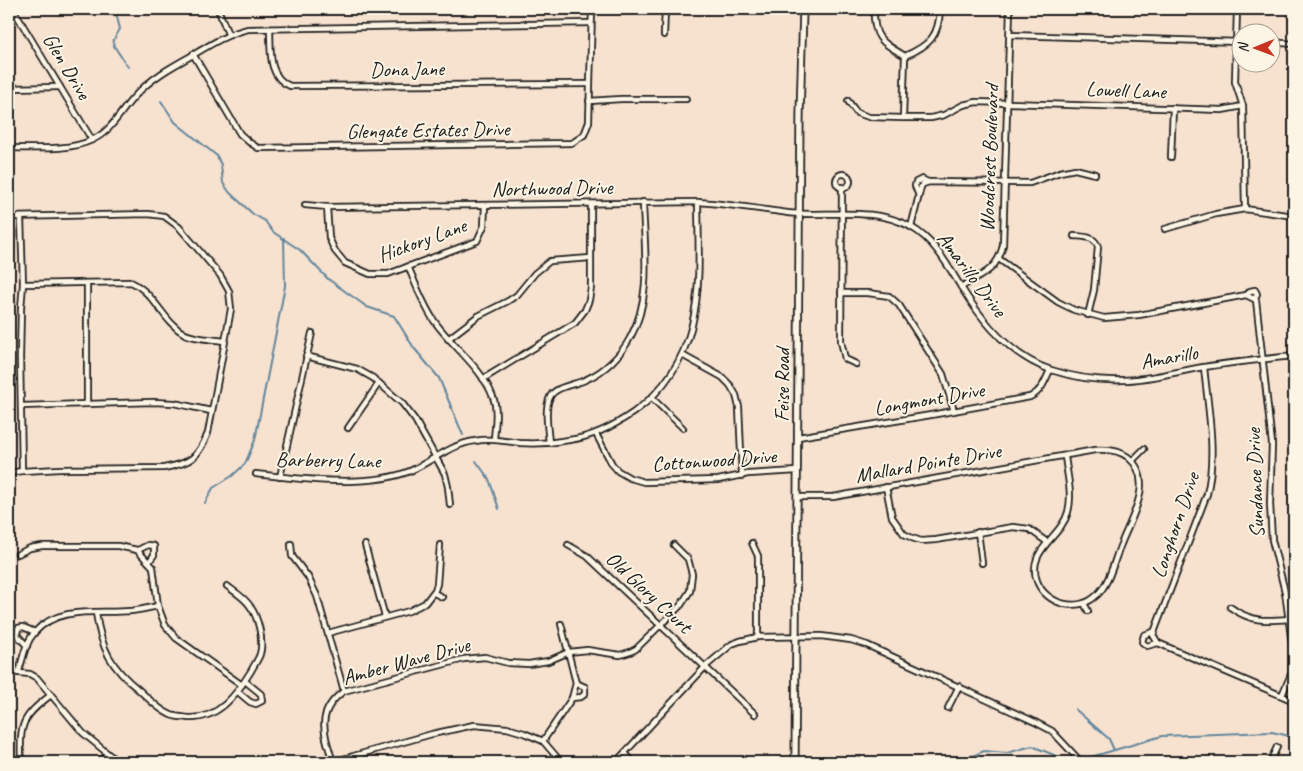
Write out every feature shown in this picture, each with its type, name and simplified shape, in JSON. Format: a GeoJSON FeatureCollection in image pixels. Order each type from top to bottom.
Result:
{"type":"FeatureCollection","features":[{"type":"Feature","properties":{"kind":"main road","name":"Feise Road"},"geometry":{"type":"LineString","coordinates":[[795,762],[801,89],[804,9]]}},
{"type":"Feature","properties":{"kind":"street","name":"Glen Drive"},"geometry":{"type":"LineString","coordinates":[[13,9],[92,140]]}},
{"type":"Feature","properties":{"kind":"street"},"geometry":{"type":"LineString","coordinates":[[218,9],[228,34]]}},
{"type":"Feature","properties":{"kind":"street","name":"Glengate Estates Drive"},"geometry":{"type":"LineString","coordinates":[[193,54],[240,134],[258,148],[572,144],[586,133],[590,122],[589,84],[592,9]]}},
{"type":"Feature","properties":{"kind":"street"},"geometry":{"type":"LineString","coordinates":[[664,9],[664,35]]}},
{"type":"Feature","properties":{"kind":"street"},"geometry":{"type":"LineString","coordinates":[[874,9],[874,24],[878,37],[905,56]]}},
{"type":"Feature","properties":{"kind":"street"},"geometry":{"type":"LineString","coordinates":[[905,56],[925,45],[935,35],[939,23],[940,9]]}},
{"type":"Feature","properties":{"kind":"street","name":"Woodcrest Boulevard"},"geometry":{"type":"LineString","coordinates":[[961,287],[986,272],[999,259],[1003,245],[1010,9]]}},
{"type":"Feature","properties":{"kind":"street"},"geometry":{"type":"LineString","coordinates":[[1237,9],[1237,22]]}},
{"type":"Feature","properties":{"kind":"street"},"geometry":{"type":"LineString","coordinates":[[9,148],[76,146],[92,140],[107,130],[149,81],[228,34],[248,29],[592,23]]}},
{"type":"Feature","properties":{"kind":"street","name":"Dona Jane"},"geometry":{"type":"LineString","coordinates":[[270,29],[272,68],[281,81],[290,86],[589,84]]}},
{"type":"Feature","properties":{"kind":"street"},"geometry":{"type":"LineString","coordinates":[[1010,35],[1230,42]]}},
{"type":"Feature","properties":{"kind":"street"},"geometry":{"type":"LineString","coordinates":[[1280,43],[1294,44]]}},
{"type":"Feature","properties":{"kind":"street"},"geometry":{"type":"LineString","coordinates":[[903,118],[905,56]]}},
{"type":"Feature","properties":{"kind":"street"},"geometry":{"type":"LineString","coordinates":[[1236,72],[1235,82],[1243,106],[1245,209]]}},
{"type":"Feature","properties":{"kind":"street"},"geometry":{"type":"LineString","coordinates":[[9,88],[60,87]]}},
{"type":"Feature","properties":{"kind":"street"},"geometry":{"type":"LineString","coordinates":[[589,101],[686,98]]}},
{"type":"Feature","properties":{"kind":"street","name":"Lowell Lane"},"geometry":{"type":"LineString","coordinates":[[848,100],[857,112],[869,117],[903,118],[931,118],[944,115],[963,105],[976,102],[1222,110],[1243,106]]}},
{"type":"Feature","properties":{"kind":"street"},"geometry":{"type":"LineString","coordinates":[[1171,157],[1173,108]]}},
{"type":"Feature","properties":{"kind":"street"},"geometry":{"type":"LineString","coordinates":[[911,227],[923,184],[928,182],[1030,184],[1060,172],[1075,169],[1094,174]]}},
{"type":"Feature","properties":{"kind":"street"},"geometry":{"type":"LineString","coordinates":[[842,187],[841,341],[843,356],[848,362],[856,364]]}},
{"type":"Feature","properties":{"kind":"street"},"geometry":{"type":"LineString","coordinates":[[549,443],[547,408],[548,399],[552,393],[587,380],[599,372],[622,350],[639,318],[645,299],[643,202]]}},
{"type":"Feature","properties":{"kind":"street","name":"Northwood Drive"},"geometry":{"type":"LineString","coordinates":[[305,205],[327,207],[698,202],[800,213]]}},
{"type":"Feature","properties":{"kind":"street","name":"Barberry Lane"},"geometry":{"type":"LineString","coordinates":[[256,474],[320,480],[362,480],[391,477],[410,471],[436,457],[474,441],[494,439],[521,443],[549,443],[571,440],[596,434],[625,418],[652,398],[670,375],[682,355],[691,329],[699,287],[698,202]]}},
{"type":"Feature","properties":{"kind":"street"},"geometry":{"type":"LineString","coordinates":[[483,379],[575,323],[585,310],[589,300],[591,204]]}},
{"type":"Feature","properties":{"kind":"street","name":"Hickory Lane"},"geometry":{"type":"LineString","coordinates":[[327,207],[329,238],[335,251],[345,263],[370,274],[388,274],[477,241],[484,226],[485,205]]}},
{"type":"Feature","properties":{"kind":"street"},"geometry":{"type":"LineString","coordinates":[[1166,229],[1216,214],[1245,209],[1294,216]]}},
{"type":"Feature","properties":{"kind":"street","name":"Amarillo Drive"},"geometry":{"type":"LineString","coordinates":[[800,213],[887,216],[911,227],[927,239],[943,258],[988,326],[1010,347],[1050,370]]}},
{"type":"Feature","properties":{"kind":"street"},"geometry":{"type":"LineString","coordinates":[[9,217],[148,214],[164,216],[172,220],[220,275],[229,291],[231,309],[208,433],[194,458],[179,465],[164,468],[22,471],[9,473]]}},
{"type":"Feature","properties":{"kind":"street"},"geometry":{"type":"LineString","coordinates":[[22,217],[23,284],[20,308],[22,471]]}},
{"type":"Feature","properties":{"kind":"street"},"geometry":{"type":"LineString","coordinates":[[1074,236],[1092,238],[1097,244],[1098,258],[1094,290],[1088,315]]}},
{"type":"Feature","properties":{"kind":"street"},"geometry":{"type":"LineString","coordinates":[[448,338],[478,316],[517,295],[535,273],[550,261],[591,258]]}},
{"type":"Feature","properties":{"kind":"street","name":"Sundance Drive"},"geometry":{"type":"LineString","coordinates":[[999,259],[1058,302],[1088,315],[1104,318],[1128,317],[1247,295],[1255,298],[1258,302],[1272,444],[1270,504],[1272,540],[1289,619],[1293,666],[1282,695]]}},
{"type":"Feature","properties":{"kind":"street"},"geometry":{"type":"LineString","coordinates":[[408,266],[423,303],[435,322],[483,379],[493,397],[495,406],[494,439]]}},
{"type":"Feature","properties":{"kind":"street"},"geometry":{"type":"LineString","coordinates":[[23,284],[131,282],[146,291],[175,326],[186,334],[224,341]]}},
{"type":"Feature","properties":{"kind":"street"},"geometry":{"type":"LineString","coordinates":[[86,283],[87,404]]}},
{"type":"Feature","properties":{"kind":"street"},"geometry":{"type":"LineString","coordinates":[[841,293],[868,293],[889,296],[899,305],[943,374],[954,411]]}},
{"type":"Feature","properties":{"kind":"street"},"geometry":{"type":"LineString","coordinates":[[280,477],[312,332]]}},
{"type":"Feature","properties":{"kind":"street"},"geometry":{"type":"LineString","coordinates":[[682,355],[722,376],[736,395],[739,407],[742,476]]}},
{"type":"Feature","properties":{"kind":"street"},"geometry":{"type":"LineString","coordinates":[[306,356],[357,369],[379,383],[406,408],[415,420],[444,474],[450,504]]}},
{"type":"Feature","properties":{"kind":"street","name":"Amarillo"},"geometry":{"type":"LineString","coordinates":[[1050,370],[1090,378],[1122,380],[1204,367],[1294,356]]}},
{"type":"Feature","properties":{"kind":"street","name":"Longhorn Drive"},"geometry":{"type":"LineString","coordinates":[[1204,367],[1212,456],[1208,494],[1153,632],[1144,636],[1142,642],[1147,646],[1158,643],[1294,700]]}},
{"type":"Feature","properties":{"kind":"street","name":"Longmont Drive"},"geometry":{"type":"LineString","coordinates":[[798,437],[1030,397],[1042,388],[1050,370]]}},
{"type":"Feature","properties":{"kind":"street"},"geometry":{"type":"LineString","coordinates":[[348,428],[379,383]]}},
{"type":"Feature","properties":{"kind":"street"},"geometry":{"type":"LineString","coordinates":[[652,398],[683,428]]}},
{"type":"Feature","properties":{"kind":"street"},"geometry":{"type":"LineString","coordinates":[[21,406],[152,402],[211,411]]}},
{"type":"Feature","properties":{"kind":"street","name":"Cottonwood Drive"},"geometry":{"type":"LineString","coordinates":[[596,434],[618,472],[644,482],[718,480],[777,471],[797,471]]}},
{"type":"Feature","properties":{"kind":"street"},"geometry":{"type":"LineString","coordinates":[[1065,456],[1071,499],[1065,522],[1039,551],[1035,564],[1035,575],[1038,584],[1047,596],[1054,601],[1071,605],[1084,604],[1098,594],[1108,578],[1139,499],[1141,476],[1132,461],[1144,449]]}},
{"type":"Feature","properties":{"kind":"street","name":"Mallard Pointe Drive"},"geometry":{"type":"LineString","coordinates":[[797,497],[833,496],[1095,450],[1112,450],[1123,453],[1132,461]]}},
{"type":"Feature","properties":{"kind":"street"},"geometry":{"type":"LineString","coordinates":[[886,487],[892,517],[904,534],[912,538],[921,541],[936,540],[1013,527],[1029,530],[1047,542]]}},
{"type":"Feature","properties":{"kind":"street"},"geometry":{"type":"LineString","coordinates":[[978,532],[982,563]]}},
{"type":"Feature","properties":{"kind":"street"},"geometry":{"type":"LineString","coordinates":[[752,543],[758,556],[758,637]]}},
{"type":"Feature","properties":{"kind":"street"},"geometry":{"type":"LineString","coordinates":[[291,544],[292,556],[308,577],[317,596],[344,691]]}},
{"type":"Feature","properties":{"kind":"street"},"geometry":{"type":"LineString","coordinates":[[138,550],[148,545],[154,546],[154,555],[149,562]]}},
{"type":"Feature","properties":{"kind":"street"},"geometry":{"type":"LineString","coordinates":[[365,545],[385,617]]}},
{"type":"Feature","properties":{"kind":"street"},"geometry":{"type":"LineString","coordinates":[[328,633],[425,604],[434,593],[438,579],[440,545]]}},
{"type":"Feature","properties":{"kind":"street","name":"Old Glory Court"},"geometry":{"type":"LineString","coordinates":[[568,545],[587,556],[755,714]]}},
{"type":"Feature","properties":{"kind":"street","name":"Amber Wave Drive"},"geometry":{"type":"LineString","coordinates":[[333,762],[324,732],[324,718],[329,706],[344,691],[464,659],[485,657],[508,663],[529,664],[548,661],[569,652],[587,650],[620,655],[636,649],[681,605],[691,586],[692,574],[688,559],[674,545]]}},
{"type":"Feature","properties":{"kind":"street"},"geometry":{"type":"LineString","coordinates":[[18,554],[30,548],[42,546],[118,546],[138,550],[149,562],[154,573],[158,606],[165,625],[176,638],[261,694],[262,701],[256,704],[250,702],[238,692]]}},
{"type":"Feature","properties":{"kind":"street"},"geometry":{"type":"LineString","coordinates":[[96,613],[99,632],[106,652],[117,670],[128,682],[169,714],[195,718],[210,715],[224,706],[238,692],[260,654],[261,639],[258,624],[250,605],[227,586]]}},
{"type":"Feature","properties":{"kind":"street"},"geometry":{"type":"LineString","coordinates":[[434,593],[442,597]]}},
{"type":"Feature","properties":{"kind":"street"},"geometry":{"type":"LineString","coordinates":[[1084,604],[1088,611]]}},
{"type":"Feature","properties":{"kind":"street"},"geometry":{"type":"LineString","coordinates":[[19,672],[27,646],[35,632],[50,620],[77,613],[132,611],[158,606]]}},
{"type":"Feature","properties":{"kind":"street"},"geometry":{"type":"LineString","coordinates":[[1230,607],[1249,618],[1262,621],[1289,619]]}},
{"type":"Feature","properties":{"kind":"street"},"geometry":{"type":"LineString","coordinates":[[543,741],[572,698],[576,683],[561,624]]}},
{"type":"Feature","properties":{"kind":"street"},"geometry":{"type":"LineString","coordinates":[[27,646],[17,635],[18,628],[23,626],[35,632]]}},
{"type":"Feature","properties":{"kind":"street"},"geometry":{"type":"LineString","coordinates":[[1153,632],[1154,638],[1158,643]]}},
{"type":"Feature","properties":{"kind":"street"},"geometry":{"type":"LineString","coordinates":[[616,762],[706,666],[732,644],[758,637],[822,636],[852,640],[959,686],[1052,731],[1080,762]]}},
{"type":"Feature","properties":{"kind":"street"},"geometry":{"type":"LineString","coordinates":[[9,672],[30,674],[37,678],[78,728],[118,762]]}},
{"type":"Feature","properties":{"kind":"street"},"geometry":{"type":"LineString","coordinates":[[572,698],[581,697],[585,694],[585,687],[576,683]]}},
{"type":"Feature","properties":{"kind":"street"},"geometry":{"type":"LineString","coordinates":[[948,708],[959,686]]}},
{"type":"Feature","properties":{"kind":"street"},"geometry":{"type":"LineString","coordinates":[[21,762],[20,735],[25,720],[36,706],[51,695]]}},
{"type":"Feature","properties":{"kind":"street"},"geometry":{"type":"LineString","coordinates":[[333,762],[432,734],[474,726],[507,728],[524,733],[543,741],[561,762]]}},
{"type":"Feature","properties":{"kind":"street"},"geometry":{"type":"LineString","coordinates":[[1270,762],[1277,746]]}},
{"type":"Feature","properties":{"kind":"street"},"geometry":{"type":"LineString","coordinates":[[101,762],[107,754]]}},
{"type":"Feature","properties":{"kind":"street"},"geometry":{"type":"LineString","coordinates":[[625,754],[633,762]]}},
{"type":"Feature","properties":{"kind":"waterway"},"geometry":{"type":"LineString","coordinates":[[115,9],[120,29],[113,41],[114,46],[128,67]]}},
{"type":"Feature","properties":{"kind":"waterway"},"geometry":{"type":"LineString","coordinates":[[161,101],[175,122],[217,156],[221,165],[223,183],[230,193],[253,214],[265,221],[273,232],[300,250],[328,279],[367,307],[394,316],[414,348],[439,378],[463,435]]}},
{"type":"Feature","properties":{"kind":"waterway"},"geometry":{"type":"LineString","coordinates":[[205,503],[213,488],[232,476],[245,464],[255,440],[285,286],[284,238]]}},
{"type":"Feature","properties":{"kind":"waterway"},"geometry":{"type":"LineString","coordinates":[[476,461],[489,479],[499,509]]}},
{"type":"Feature","properties":{"kind":"waterway"},"geometry":{"type":"LineString","coordinates":[[1075,709],[1109,739],[1114,750]]}},
{"type":"Feature","properties":{"kind":"waterway"},"geometry":{"type":"LineString","coordinates":[[1091,757],[1162,736],[1272,732],[1294,737]]}},
{"type":"Feature","properties":{"kind":"waterway"},"geometry":{"type":"LineString","coordinates":[[959,762],[984,751],[1007,753],[1032,746],[1054,755],[1063,762]]}}]}
